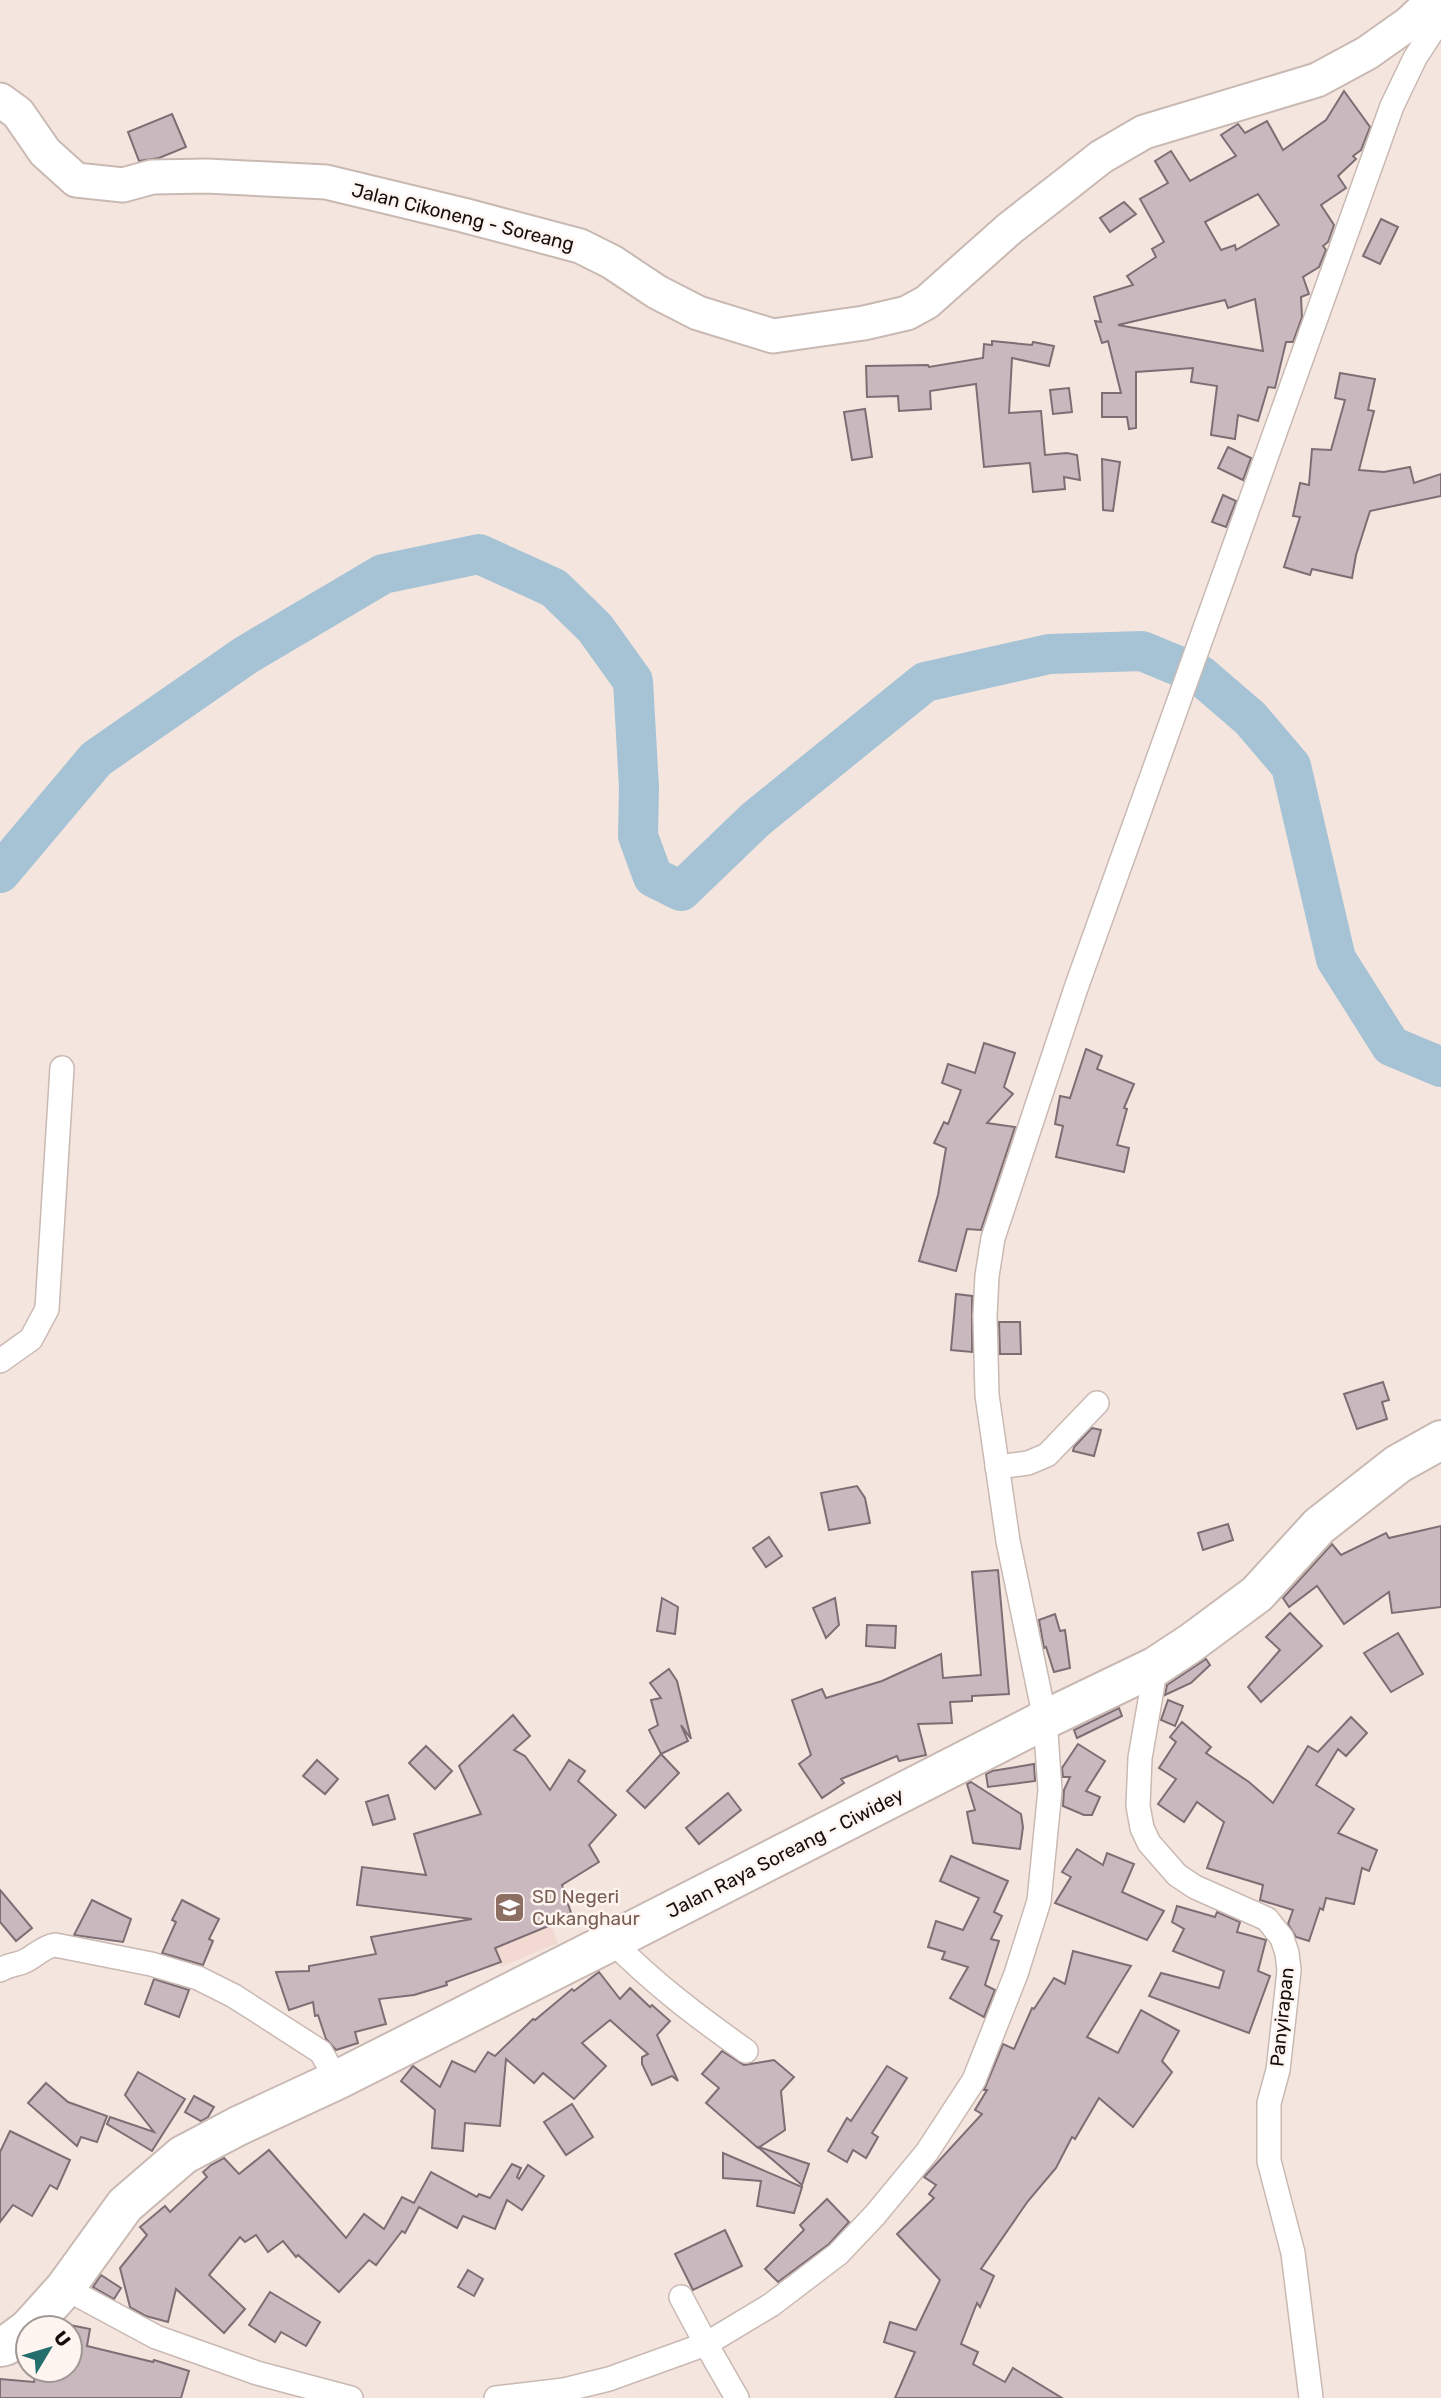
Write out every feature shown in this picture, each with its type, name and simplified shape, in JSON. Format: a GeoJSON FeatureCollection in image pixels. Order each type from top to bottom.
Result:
{"type":"FeatureCollection","features":[{"type":"Feature","properties":{"kind":"highway","name":"Jalan Raya Soreang - Ciwidey"},"geometry":{"type":"LineString","coordinates":[[41,2314],[65,2288],[125,2205],[183,2155],[612,1941],[1045,1719],[1156,1666],[1256,1594],[1319,1526],[1398,1464],[1441,1440]]}},
{"type":"Feature","properties":{"kind":"street","name":"Jalan Cikoneng - Soreang"},"geometry":{"type":"LineString","coordinates":[[0,100],[18,113],[45,152],[76,180],[123,186],[152,177],[207,176],[326,182],[580,246],[698,313],[773,336],[864,323],[907,313],[927,302],[1009,229],[1123,143],[1144,132],[1317,80],[1367,53],[1408,24],[1434,0]]}},
{"type":"Feature","properties":{"kind":"street"},"geometry":{"type":"LineString","coordinates":[[496,2398],[564,2390],[610,2379],[706,2344],[771,2305],[838,2254],[926,2152],[974,2080],[1005,2006],[1039,1901],[1050,1790],[1045,1719],[1008,1541],[987,1395],[985,1315],[993,1238],[1076,988],[1392,106],[1415,58],[1441,18]]}},
{"type":"Feature","properties":{"kind":"street"},"geometry":{"type":"LineString","coordinates":[[0,1361],[31,1339],[47,1309],[62,1068]]}},
{"type":"Feature","properties":{"kind":"street"},"geometry":{"type":"LineString","coordinates":[[997,1468],[1047,1455],[1097,1403]]}},
{"type":"Feature","properties":{"kind":"street","name":"Panyirapan"},"geometry":{"type":"LineString","coordinates":[[1156,1666],[1140,1758],[1138,1806],[1142,1828],[1149,1843],[1177,1875],[1195,1887],[1267,1919],[1282,1938],[1287,1953],[1289,1970],[1278,2070],[1269,2102],[1269,2161],[1293,2253],[1311,2398]]}},
{"type":"Feature","properties":{"kind":"street"},"geometry":{"type":"LineString","coordinates":[[612,1941],[646,1976],[746,2051]]}},
{"type":"Feature","properties":{"kind":"street"},"geometry":{"type":"LineString","coordinates":[[0,1970],[7,1965],[23,1962],[55,1945],[181,1972],[234,1996],[321,2052],[337,2080]]}},
{"type":"Feature","properties":{"kind":"street"},"geometry":{"type":"LineString","coordinates":[[65,2288],[156,2337],[257,2373],[351,2398]]}},
{"type":"Feature","properties":{"kind":"street"},"geometry":{"type":"LineString","coordinates":[[681,2297],[737,2398]]}},
{"type":"Feature","properties":{"kind":"shaded area","name":"SD Negeri Cukanghaur"},"geometry":{"type":"Polygon","coordinates":[[[522,1848],[558,1943],[501,1967],[458,1872],[522,1848]]]}},
{"type":"Feature","properties":{"kind":"building"},"geometry":{"type":"Polygon","coordinates":[[[1344,91],[1370,127],[1361,150],[1353,156],[1356,159],[1338,176],[1346,188],[1321,205],[1334,225],[1328,242],[1323,246],[1326,250],[1319,267],[1303,277],[1309,294],[1301,297],[1302,317],[1293,342],[1286,342],[1275,388],[1268,387],[1258,421],[1238,415],[1235,439],[1211,435],[1217,386],[1191,382],[1193,368],[1136,372],[1136,428],[1129,429],[1127,417],[1102,417],[1102,393],[1121,393],[1108,341],[1102,343],[1095,321],[1101,322],[1094,297],[1133,285],[1127,276],[1156,257],[1152,249],[1164,242],[1140,199],[1168,183],[1155,161],[1171,151],[1190,181],[1236,156],[1221,135],[1238,124],[1245,133],[1267,121],[1283,150],[1326,120],[1344,91]],[[1258,194],[1205,222],[1221,250],[1235,245],[1236,250],[1279,225],[1258,194]],[[1255,299],[1228,308],[1225,300],[1118,325],[1263,351],[1255,299]]]}},
{"type":"Feature","properties":{"kind":"building"},"geometry":{"type":"Polygon","coordinates":[[[172,114],[186,147],[159,158],[139,161],[128,132],[172,114]]]}},
{"type":"Feature","properties":{"kind":"building"},"geometry":{"type":"Polygon","coordinates":[[[1124,202],[1136,214],[1110,232],[1100,218],[1124,202]]]}},
{"type":"Feature","properties":{"kind":"building"},"geometry":{"type":"Polygon","coordinates":[[[1381,219],[1398,227],[1380,264],[1363,256],[1381,219]]]}},
{"type":"Feature","properties":{"kind":"building"},"geometry":{"type":"Polygon","coordinates":[[[992,341],[1032,345],[1033,342],[1054,346],[1049,366],[1012,358],[1009,413],[1041,411],[1045,455],[1077,455],[1080,480],[1064,477],[1065,489],[1033,492],[1030,463],[984,467],[976,384],[930,391],[931,409],[899,411],[898,396],[867,397],[866,366],[929,367],[983,358],[984,344],[992,345],[992,341]]]}},
{"type":"Feature","properties":{"kind":"building"},"geometry":{"type":"Polygon","coordinates":[[[1340,373],[1375,379],[1368,410],[1374,411],[1359,470],[1384,472],[1410,467],[1414,483],[1441,474],[1441,496],[1370,511],[1356,555],[1352,578],[1312,569],[1310,575],[1284,567],[1300,517],[1293,516],[1300,483],[1309,485],[1312,449],[1331,450],[1345,400],[1335,398],[1340,373]]]}},
{"type":"Feature","properties":{"kind":"building"},"geometry":{"type":"Polygon","coordinates":[[[1069,388],[1072,412],[1053,414],[1050,390],[1069,388]]]}},
{"type":"Feature","properties":{"kind":"building"},"geometry":{"type":"Polygon","coordinates":[[[865,409],[872,457],[852,460],[844,412],[865,409]]]}},
{"type":"Feature","properties":{"kind":"building"},"geometry":{"type":"Polygon","coordinates":[[[1228,447],[1251,458],[1243,480],[1218,468],[1228,447]]]}},
{"type":"Feature","properties":{"kind":"building"},"geometry":{"type":"Polygon","coordinates":[[[1102,459],[1120,462],[1113,511],[1103,510],[1102,459]]]}},
{"type":"Feature","properties":{"kind":"building"},"geometry":{"type":"Polygon","coordinates":[[[1223,495],[1236,501],[1226,527],[1212,522],[1223,495]]]}},
{"type":"Feature","properties":{"kind":"building"},"geometry":{"type":"Polygon","coordinates":[[[984,1043],[1015,1053],[1004,1087],[1013,1094],[987,1123],[1015,1127],[981,1230],[967,1229],[956,1271],[919,1261],[938,1195],[946,1148],[934,1143],[944,1122],[948,1124],[961,1090],[942,1083],[948,1064],[975,1073],[984,1043]]]}},
{"type":"Feature","properties":{"kind":"building"},"geometry":{"type":"Polygon","coordinates":[[[1086,1049],[1102,1056],[1097,1069],[1134,1084],[1124,1108],[1127,1109],[1117,1145],[1129,1148],[1124,1172],[1056,1157],[1063,1126],[1055,1124],[1060,1096],[1070,1098],[1086,1049]]]}},
{"type":"Feature","properties":{"kind":"building"},"geometry":{"type":"Polygon","coordinates":[[[956,1294],[972,1296],[972,1352],[951,1350],[956,1294]]]}},
{"type":"Feature","properties":{"kind":"building"},"geometry":{"type":"Polygon","coordinates":[[[999,1322],[1020,1322],[1021,1354],[1000,1354],[999,1322]]]}},
{"type":"Feature","properties":{"kind":"building"},"geometry":{"type":"Polygon","coordinates":[[[1383,1382],[1389,1400],[1382,1402],[1387,1419],[1357,1429],[1344,1394],[1383,1382]]]}},
{"type":"Feature","properties":{"kind":"building"},"geometry":{"type":"Polygon","coordinates":[[[1092,1428],[1101,1430],[1094,1456],[1073,1451],[1074,1447],[1092,1428]]]}},
{"type":"Feature","properties":{"kind":"building"},"geometry":{"type":"Polygon","coordinates":[[[857,1486],[865,1498],[870,1523],[829,1530],[821,1493],[857,1486]]]}},
{"type":"Feature","properties":{"kind":"building"},"geometry":{"type":"Polygon","coordinates":[[[1228,1524],[1233,1540],[1203,1550],[1198,1533],[1228,1524]]]}},
{"type":"Feature","properties":{"kind":"building"},"geometry":{"type":"Polygon","coordinates":[[[1441,1526],[1441,1607],[1392,1613],[1389,1592],[1344,1624],[1317,1586],[1289,1607],[1283,1598],[1332,1544],[1341,1555],[1386,1533],[1389,1538],[1441,1526]]]}},
{"type":"Feature","properties":{"kind":"building"},"geometry":{"type":"Polygon","coordinates":[[[769,1537],[782,1556],[766,1567],[753,1548],[769,1537]]]}},
{"type":"Feature","properties":{"kind":"building"},"geometry":{"type":"Polygon","coordinates":[[[998,1570],[1009,1694],[972,1696],[972,1701],[950,1702],[952,1723],[918,1724],[926,1755],[899,1761],[897,1756],[841,1779],[844,1783],[822,1798],[799,1764],[811,1755],[792,1700],[822,1689],[826,1698],[882,1681],[941,1654],[943,1678],[981,1675],[972,1572],[998,1570]]]}},
{"type":"Feature","properties":{"kind":"building"},"geometry":{"type":"Polygon","coordinates":[[[662,1598],[678,1607],[675,1634],[657,1631],[662,1598]]]}},
{"type":"Feature","properties":{"kind":"building"},"geometry":{"type":"Polygon","coordinates":[[[835,1598],[839,1625],[826,1638],[813,1608],[835,1598]]]}},
{"type":"Feature","properties":{"kind":"building"},"geometry":{"type":"Polygon","coordinates":[[[1290,1613],[1322,1646],[1261,1702],[1248,1687],[1280,1650],[1266,1637],[1290,1613]]]}},
{"type":"Feature","properties":{"kind":"building"},"geometry":{"type":"Polygon","coordinates":[[[1055,1614],[1060,1631],[1065,1630],[1070,1668],[1054,1672],[1046,1647],[1044,1648],[1039,1620],[1055,1614]]]}},
{"type":"Feature","properties":{"kind":"building"},"geometry":{"type":"Polygon","coordinates":[[[867,1625],[896,1626],[895,1648],[866,1646],[867,1625]]]}},
{"type":"Feature","properties":{"kind":"building"},"geometry":{"type":"Polygon","coordinates":[[[1398,1633],[1423,1674],[1391,1692],[1364,1653],[1398,1633]]]}},
{"type":"Feature","properties":{"kind":"building"},"geometry":{"type":"Polygon","coordinates":[[[1206,1659],[1210,1665],[1191,1683],[1165,1695],[1167,1685],[1206,1659]]]}},
{"type":"Feature","properties":{"kind":"building"},"geometry":{"type":"Polygon","coordinates":[[[669,1669],[677,1681],[691,1739],[681,1725],[688,1741],[661,1754],[649,1730],[658,1725],[651,1700],[661,1698],[650,1683],[669,1669]]]}},
{"type":"Feature","properties":{"kind":"building"},"geometry":{"type":"Polygon","coordinates":[[[1168,1700],[1183,1706],[1175,1726],[1161,1720],[1168,1700]]]}},
{"type":"Feature","properties":{"kind":"building"},"geometry":{"type":"Polygon","coordinates":[[[1119,1708],[1122,1716],[1077,1738],[1074,1730],[1119,1708]]]}},
{"type":"Feature","properties":{"kind":"building"},"geometry":{"type":"Polygon","coordinates":[[[513,1715],[530,1736],[514,1750],[525,1756],[550,1790],[569,1760],[585,1771],[578,1781],[616,1815],[589,1845],[599,1862],[562,1885],[571,1913],[549,1921],[551,1925],[495,1948],[501,1962],[446,1982],[447,1985],[414,1995],[379,1999],[386,2024],[355,2032],[358,2043],[336,2050],[326,2039],[318,2015],[315,2016],[313,2002],[289,2010],[276,1972],[309,1971],[309,1966],[376,1954],[371,1937],[472,1919],[357,1905],[362,1867],[426,1875],[414,1834],[481,1814],[459,1766],[513,1715]]]}},
{"type":"Feature","properties":{"kind":"building"},"geometry":{"type":"Polygon","coordinates":[[[1351,1717],[1367,1733],[1346,1756],[1338,1749],[1316,1785],[1354,1809],[1338,1833],[1377,1850],[1369,1871],[1362,1868],[1354,1904],[1326,1898],[1309,1941],[1296,1937],[1288,1924],[1293,1910],[1260,1900],[1263,1885],[1207,1868],[1224,1822],[1197,1802],[1184,1822],[1158,1804],[1176,1779],[1159,1768],[1176,1742],[1170,1737],[1182,1722],[1211,1747],[1206,1753],[1249,1782],[1273,1803],[1308,1746],[1318,1752],[1351,1717]]]}},
{"type":"Feature","properties":{"kind":"building"},"geometry":{"type":"Polygon","coordinates":[[[1078,1744],[1105,1761],[1086,1791],[1100,1797],[1092,1815],[1084,1815],[1063,1806],[1064,1790],[1070,1777],[1063,1777],[1062,1768],[1078,1744]]]}},
{"type":"Feature","properties":{"kind":"building"},"geometry":{"type":"Polygon","coordinates":[[[426,1746],[452,1771],[435,1789],[409,1763],[426,1746]]]}},
{"type":"Feature","properties":{"kind":"building"},"geometry":{"type":"Polygon","coordinates":[[[661,1754],[679,1773],[645,1808],[627,1791],[661,1754]]]}},
{"type":"Feature","properties":{"kind":"building"},"geometry":{"type":"Polygon","coordinates":[[[317,1760],[338,1779],[325,1794],[303,1776],[317,1760]]]}},
{"type":"Feature","properties":{"kind":"building"},"geometry":{"type":"Polygon","coordinates":[[[1034,1764],[1035,1781],[988,1787],[986,1774],[992,1771],[1034,1764]]]}},
{"type":"Feature","properties":{"kind":"building"},"geometry":{"type":"Polygon","coordinates":[[[971,1782],[1021,1814],[1023,1827],[1020,1849],[973,1843],[967,1812],[975,1810],[967,1784],[971,1782]]]}},
{"type":"Feature","properties":{"kind":"building"},"geometry":{"type":"Polygon","coordinates":[[[728,1793],[741,1810],[699,1844],[686,1828],[728,1793]]]}},
{"type":"Feature","properties":{"kind":"building"},"geometry":{"type":"Polygon","coordinates":[[[388,1795],[395,1819],[373,1825],[366,1802],[388,1795]]]}},
{"type":"Feature","properties":{"kind":"building"},"geometry":{"type":"Polygon","coordinates":[[[1077,1849],[1103,1865],[1107,1853],[1134,1864],[1122,1892],[1164,1911],[1147,1940],[1055,1903],[1071,1877],[1062,1872],[1077,1849]]]}},
{"type":"Feature","properties":{"kind":"building"},"geometry":{"type":"Polygon","coordinates":[[[951,1856],[1008,1881],[994,1912],[1002,1916],[991,1939],[999,1941],[985,1985],[995,1990],[984,2017],[950,1998],[968,1967],[942,1959],[945,1952],[928,1947],[936,1921],[963,1930],[979,1898],[940,1881],[951,1856]]]}},
{"type":"Feature","properties":{"kind":"building"},"geometry":{"type":"Polygon","coordinates":[[[0,1890],[32,1928],[16,1941],[0,1922],[0,1890]]]}},
{"type":"Feature","properties":{"kind":"building"},"geometry":{"type":"Polygon","coordinates":[[[92,1900],[131,1919],[123,1942],[74,1935],[92,1900]]]}},
{"type":"Feature","properties":{"kind":"building"},"geometry":{"type":"Polygon","coordinates":[[[182,1900],[219,1919],[209,1939],[213,1941],[203,1965],[162,1953],[176,1922],[172,1920],[182,1900]]]}},
{"type":"Feature","properties":{"kind":"building"},"geometry":{"type":"Polygon","coordinates":[[[1177,1906],[1215,1917],[1217,1912],[1240,1922],[1237,1932],[1266,1940],[1258,1971],[1270,1976],[1249,2033],[1149,1996],[1161,1973],[1219,1988],[1224,1971],[1173,1951],[1184,1929],[1172,1922],[1177,1906]]]}},
{"type":"Feature","properties":{"kind":"building"},"geometry":{"type":"Polygon","coordinates":[[[1073,1951],[1131,1966],[1087,2037],[1118,2053],[1141,2010],[1179,2031],[1162,2061],[1172,2072],[1133,2127],[1099,2098],[1075,2139],[1072,2137],[1056,2168],[1028,2201],[981,2269],[994,2276],[980,2307],[977,2303],[961,2344],[978,2352],[973,2364],[1005,2382],[1013,2368],[1062,2398],[895,2398],[915,2352],[884,2342],[890,2322],[916,2330],[940,2280],[897,2234],[934,2198],[929,2194],[936,2185],[924,2177],[982,2114],[975,2110],[987,2090],[984,2090],[1003,2044],[1014,2049],[1032,2008],[1034,2009],[1054,1978],[1065,1984],[1073,1951]]]}},
{"type":"Feature","properties":{"kind":"building"},"geometry":{"type":"Polygon","coordinates":[[[599,1972],[620,1999],[630,1988],[670,2021],[657,2035],[678,2081],[672,2076],[652,2085],[642,2064],[642,2057],[648,2054],[610,2020],[582,2043],[606,2066],[574,2099],[543,2073],[534,2083],[506,2059],[500,2126],[465,2123],[463,2151],[432,2148],[435,2110],[401,2081],[413,2066],[440,2087],[452,2061],[475,2072],[488,2052],[495,2056],[533,2019],[599,1972]]]}},
{"type":"Feature","properties":{"kind":"building"},"geometry":{"type":"Polygon","coordinates":[[[154,1979],[189,1990],[179,2017],[145,2004],[154,1979]]]}},
{"type":"Feature","properties":{"kind":"building"},"geometry":{"type":"Polygon","coordinates":[[[722,2051],[744,2065],[774,2060],[794,2077],[781,2091],[785,2130],[758,2148],[706,2103],[719,2088],[702,2074],[722,2051]]]}},
{"type":"Feature","properties":{"kind":"building"},"geometry":{"type":"Polygon","coordinates":[[[887,2066],[907,2078],[872,2133],[878,2137],[866,2158],[853,2150],[847,2162],[828,2151],[847,2118],[851,2121],[887,2066]]]}},
{"type":"Feature","properties":{"kind":"building"},"geometry":{"type":"Polygon","coordinates":[[[138,2072],[185,2099],[152,2151],[107,2124],[110,2117],[154,2132],[125,2095],[138,2072]]]}},
{"type":"Feature","properties":{"kind":"building"},"geometry":{"type":"Polygon","coordinates":[[[46,2083],[68,2102],[107,2116],[97,2142],[81,2137],[77,2146],[28,2103],[46,2083]]]}},
{"type":"Feature","properties":{"kind":"building"},"geometry":{"type":"Polygon","coordinates":[[[194,2096],[214,2107],[208,2117],[201,2121],[185,2112],[194,2096]]]}},
{"type":"Feature","properties":{"kind":"building"},"geometry":{"type":"Polygon","coordinates":[[[572,2104],[593,2137],[566,2155],[544,2122],[572,2104]]]}},
{"type":"Feature","properties":{"kind":"building"},"geometry":{"type":"Polygon","coordinates":[[[10,2131],[70,2160],[57,2189],[50,2185],[32,2216],[13,2205],[0,2222],[0,2152],[10,2131]]]}},
{"type":"Feature","properties":{"kind":"building"},"geometry":{"type":"Polygon","coordinates":[[[759,2148],[809,2164],[802,2185],[759,2148]]]}},
{"type":"Feature","properties":{"kind":"building"},"geometry":{"type":"Polygon","coordinates":[[[269,2150],[346,2238],[364,2214],[384,2229],[402,2197],[414,2203],[431,2172],[477,2197],[479,2194],[490,2198],[512,2164],[521,2168],[517,2177],[519,2179],[528,2165],[544,2176],[522,2210],[507,2200],[495,2229],[463,2216],[457,2228],[419,2207],[405,2233],[402,2231],[376,2265],[369,2260],[339,2292],[298,2255],[296,2257],[283,2241],[268,2252],[256,2235],[245,2242],[240,2237],[209,2275],[245,2309],[224,2333],[176,2289],[168,2322],[146,2316],[130,2307],[120,2268],[147,2235],[140,2227],[165,2206],[170,2212],[207,2177],[203,2172],[211,2165],[224,2158],[239,2174],[269,2150]]]}},
{"type":"Feature","properties":{"kind":"building"},"geometry":{"type":"Polygon","coordinates":[[[723,2153],[802,2187],[794,2213],[757,2206],[761,2181],[723,2178],[723,2153]]]}},
{"type":"Feature","properties":{"kind":"building"},"geometry":{"type":"Polygon","coordinates":[[[827,2199],[849,2222],[829,2244],[778,2282],[765,2269],[804,2230],[800,2225],[827,2199]]]}},
{"type":"Feature","properties":{"kind":"building"},"geometry":{"type":"Polygon","coordinates":[[[725,2230],[742,2266],[693,2290],[675,2254],[725,2230]]]}},
{"type":"Feature","properties":{"kind":"building"},"geometry":{"type":"Polygon","coordinates":[[[468,2270],[483,2279],[474,2296],[458,2287],[468,2270]]]}},
{"type":"Feature","properties":{"kind":"building"},"geometry":{"type":"Polygon","coordinates":[[[101,2275],[121,2288],[114,2299],[93,2287],[101,2275]]]}},
{"type":"Feature","properties":{"kind":"building"},"geometry":{"type":"Polygon","coordinates":[[[270,2292],[320,2322],[306,2346],[281,2332],[275,2342],[249,2325],[270,2292]]]}},
{"type":"Feature","properties":{"kind":"building"},"geometry":{"type":"Polygon","coordinates":[[[84,2328],[90,2329],[87,2346],[153,2362],[154,2360],[189,2371],[181,2398],[0,2398],[0,2379],[14,2380],[14,2384],[84,2384],[84,2328]]]}},
{"type":"Feature","properties":{"kind":"waterway"},"geometry":{"type":"LineString","coordinates":[[0,873],[96,759],[246,655],[383,574],[479,554],[554,588],[595,628],[633,681],[639,788],[638,836],[653,877],[681,891],[756,819],[925,682],[1049,654],[1142,651],[1200,675],[1250,718],[1291,766],[1336,959],[1391,1046],[1441,1067]]}},
{"type":"Feature","properties":{"kind":"place","name":"SD Negeri Cukanghaur"},"geometry":{"type":"Point","coordinates":[509,1907]}}]}
